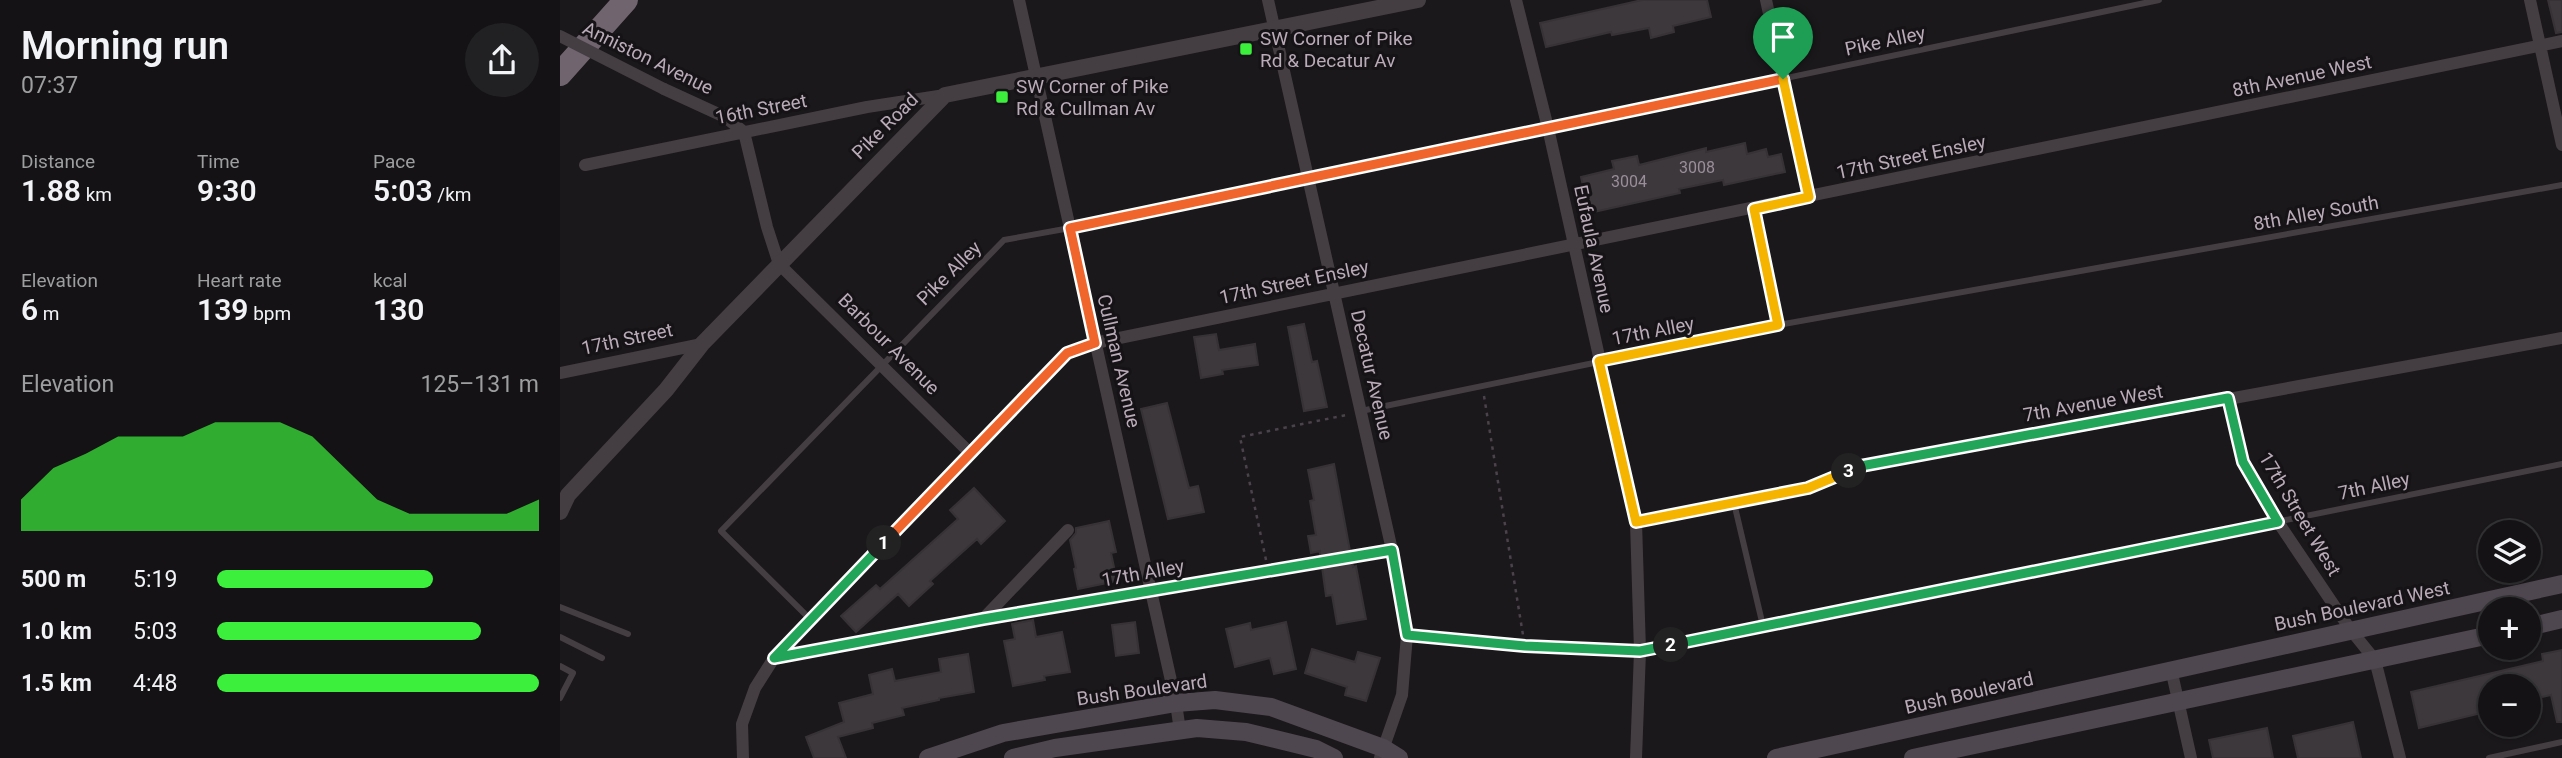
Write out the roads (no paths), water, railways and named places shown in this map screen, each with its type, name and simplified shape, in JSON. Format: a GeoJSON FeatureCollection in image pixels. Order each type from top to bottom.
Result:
{"type":"FeatureCollection","features":[{"type":"Feature","properties":{"kind":"highway"},"geometry":{"type":"LineString","coordinates":[[560,74],[626,0]]}},
{"type":"Feature","properties":{"kind":"main road","name":"Bush Boulevard West"},"geometry":{"type":"LineString","coordinates":[[2171,669],[2562,584]]}},
{"type":"Feature","properties":{"kind":"main road"},"geometry":{"type":"LineString","coordinates":[[2541,624],[2562,620]]}},
{"type":"Feature","properties":{"kind":"main road"},"geometry":{"type":"LineString","coordinates":[[1913,758],[2478,638]]}},
{"type":"Feature","properties":{"kind":"main road","name":"Bush Boulevard"},"geometry":{"type":"LineString","coordinates":[[1776,758],[2171,669]]}},
{"type":"Feature","properties":{"kind":"main road","name":"Bush Boulevard"},"geometry":{"type":"LineString","coordinates":[[928,758],[1003,733],[1176,703],[1215,700],[1270,708],[1399,758]]}},
{"type":"Feature","properties":{"kind":"main road"},"geometry":{"type":"LineString","coordinates":[[1013,758],[1197,728],[1246,732],[1316,749],[1334,758]]}},
{"type":"Feature","properties":{"kind":"street","name":"Cullman Avenue"},"geometry":{"type":"LineString","coordinates":[[1019,0],[1176,703],[1180,731]]}},
{"type":"Feature","properties":{"kind":"street","name":"Decatur Avenue"},"geometry":{"type":"LineString","coordinates":[[1268,0],[1392,550],[1407,635],[1402,695],[1381,753]]}},
{"type":"Feature","properties":{"kind":"street","name":"Pike Road"},"geometry":{"type":"LineString","coordinates":[[560,512],[564,496],[666,390],[702,344],[946,95],[1418,0]]}},
{"type":"Feature","properties":{"kind":"street","name":"Eufaula Avenue"},"geometry":{"type":"LineString","coordinates":[[1516,0],[1548,128],[1636,522],[1640,651],[1636,758]]}},
{"type":"Feature","properties":{"kind":"street"},"geometry":{"type":"LineString","coordinates":[[1766,0],[1809,197]]}},
{"type":"Feature","properties":{"kind":"street"},"geometry":{"type":"LineString","coordinates":[[2530,0],[2562,145]]}},
{"type":"Feature","properties":{"kind":"street","name":"Anniston Avenue"},"geometry":{"type":"LineString","coordinates":[[560,36],[725,117],[744,132]]}},
{"type":"Feature","properties":{"kind":"street","name":"8th Avenue West"},"geometry":{"type":"LineString","coordinates":[[2050,148],[2562,41]]}},
{"type":"Feature","properties":{"kind":"street","name":"16th Street"},"geometry":{"type":"LineString","coordinates":[[584,165],[867,107],[946,95]]}},
{"type":"Feature","properties":{"kind":"street"},"geometry":{"type":"LineString","coordinates":[[744,132],[767,227],[779,264]]}},
{"type":"Feature","properties":{"kind":"street","name":"17th Street Ensley"},"geometry":{"type":"LineString","coordinates":[[743,758],[742,724],[755,688],[774,658],[1067,353],[1095,343],[1334,293],[2050,148]]}},
{"type":"Feature","properties":{"kind":"street","name":"Barbour Avenue"},"geometry":{"type":"LineString","coordinates":[[779,264],[970,453]]}},
{"type":"Feature","properties":{"kind":"street","name":"7th Avenue West"},"geometry":{"type":"LineString","coordinates":[[1636,522],[1808,488],[1861,466],[2562,338]]}},
{"type":"Feature","properties":{"kind":"street","name":"17th Street"},"geometry":{"type":"LineString","coordinates":[[560,373],[702,344]]}},
{"type":"Feature","properties":{"kind":"street","name":"17th Street West"},"geometry":{"type":"LineString","coordinates":[[2228,398],[2243,462],[2278,522],[2350,629],[2375,660],[2400,758]]}},
{"type":"Feature","properties":{"kind":"street"},"geometry":{"type":"LineString","coordinates":[[983,619],[1068,530]]}},
{"type":"Feature","properties":{"kind":"street","name":"17th Alley"},"geometry":{"type":"LineString","coordinates":[[774,658],[983,619]]}},
{"type":"Feature","properties":{"kind":"street"},"geometry":{"type":"LineString","coordinates":[[2171,669],[2191,758]]}},
{"type":"Feature","properties":{"kind":"lane","name":"Pike Alley"},"geometry":{"type":"LineString","coordinates":[[811,620],[721,531],[1004,240],[2159,0]]}},
{"type":"Feature","properties":{"kind":"lane","name":"8th Alley South"},"geometry":{"type":"LineString","coordinates":[[2075,271],[2562,185]]}},
{"type":"Feature","properties":{"kind":"lane"},"geometry":{"type":"LineString","coordinates":[[1754,209],[1778,325]]}},
{"type":"Feature","properties":{"kind":"lane","name":"17th Alley"},"geometry":{"type":"LineString","coordinates":[[1361,411],[1778,325],[2075,271]]}},
{"type":"Feature","properties":{"kind":"lane","name":"7th Alley"},"geometry":{"type":"LineString","coordinates":[[1407,635],[1525,646],[1640,651],[2562,464]]}},
{"type":"Feature","properties":{"kind":"lane"},"geometry":{"type":"LineString","coordinates":[[1734,503],[1763,626]]}},
{"type":"Feature","properties":{"kind":"lane","name":"17th Alley"},"geometry":{"type":"LineString","coordinates":[[983,619],[1392,550]]}},
{"type":"Feature","properties":{"kind":"lane"},"geometry":{"type":"LineString","coordinates":[[560,607],[628,634]]}},
{"type":"Feature","properties":{"kind":"lane"},"geometry":{"type":"LineString","coordinates":[[560,637],[602,658]]}},
{"type":"Feature","properties":{"kind":"lane"},"geometry":{"type":"LineString","coordinates":[[560,666],[573,673],[560,698]]}},
{"type":"Feature","properties":{"kind":"lane"},"geometry":{"type":"LineString","coordinates":[[2489,758],[2562,741]]}},
{"type":"Feature","properties":{"kind":"place","name":"SW Corner of Pike Rd & Decatur Av"},"geometry":{"type":"Point","coordinates":[1246,49]}},
{"type":"Feature","properties":{"kind":"place","name":"SW Corner of Pike Rd & Cullman Av"},"geometry":{"type":"Point","coordinates":[1002,97]}}]}
